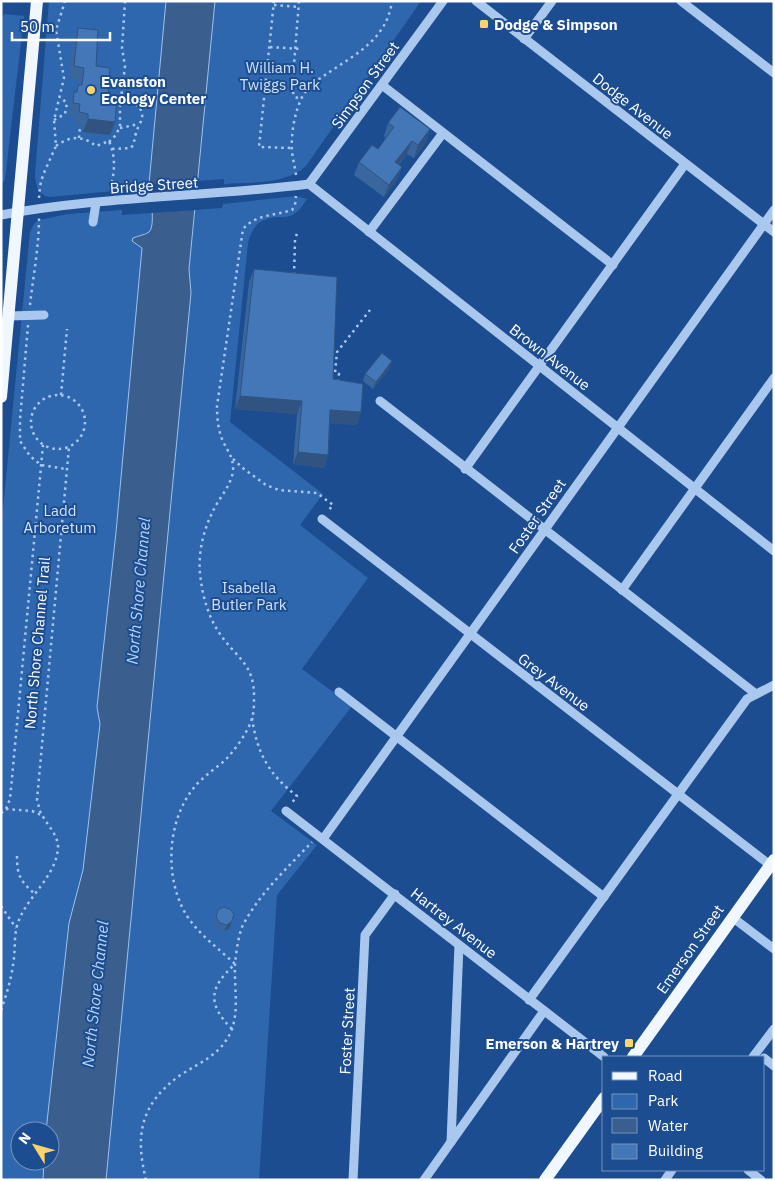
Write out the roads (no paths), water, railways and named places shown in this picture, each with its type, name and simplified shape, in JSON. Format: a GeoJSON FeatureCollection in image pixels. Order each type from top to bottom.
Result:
{"type":"FeatureCollection","features":[{"type":"Feature","properties":{"kind":"main road"},"geometry":{"type":"LineString","coordinates":[[1,397],[37,1]]}},
{"type":"Feature","properties":{"kind":"main road","name":"Emerson Street"},"geometry":{"type":"LineString","coordinates":[[634,1056],[772,862]]}},
{"type":"Feature","properties":{"kind":"main road"},"geometry":{"type":"LineString","coordinates":[[545,1180],[602,1101]]}},
{"type":"Feature","properties":{"kind":"street","name":"Simpson Street"},"geometry":{"type":"LineString","coordinates":[[309,184],[443,1]]}},
{"type":"Feature","properties":{"kind":"street","name":"Dodge Avenue"},"geometry":{"type":"LineString","coordinates":[[476,1],[774,232]]}},
{"type":"Feature","properties":{"kind":"street"},"geometry":{"type":"LineString","coordinates":[[524,39],[552,1]]}},
{"type":"Feature","properties":{"kind":"street"},"geometry":{"type":"LineString","coordinates":[[681,1],[774,73]]}},
{"type":"Feature","properties":{"kind":"street"},"geometry":{"type":"LineString","coordinates":[[382,85],[612,265]]}},
{"type":"Feature","properties":{"kind":"street"},"geometry":{"type":"LineString","coordinates":[[369,232],[443,133]]}},
{"type":"Feature","properties":{"kind":"street"},"geometry":{"type":"LineString","coordinates":[[465,469],[685,164]]}},
{"type":"Feature","properties":{"kind":"street","name":"Bridge Street"},"geometry":{"type":"LineString","coordinates":[[1,215],[39,208],[309,184]]}},
{"type":"Feature","properties":{"kind":"street","name":"Brown Avenue"},"geometry":{"type":"LineString","coordinates":[[309,184],[774,551]]}},
{"type":"Feature","properties":{"kind":"street"},"geometry":{"type":"LineString","coordinates":[[93,222],[96,203]]}},
{"type":"Feature","properties":{"kind":"street","name":"Foster Street"},"geometry":{"type":"LineString","coordinates":[[323,839],[774,210]]}},
{"type":"Feature","properties":{"kind":"street"},"geometry":{"type":"LineString","coordinates":[[9,316],[44,316]]}},
{"type":"Feature","properties":{"kind":"street"},"geometry":{"type":"LineString","coordinates":[[622,590],[770,390],[774,378]]}},
{"type":"Feature","properties":{"kind":"street"},"geometry":{"type":"LineString","coordinates":[[380,401],[756,694]]}},
{"type":"Feature","properties":{"kind":"street","name":"Grey Avenue"},"geometry":{"type":"LineString","coordinates":[[322,519],[678,794],[772,862]]}},
{"type":"Feature","properties":{"kind":"street"},"geometry":{"type":"LineString","coordinates":[[529,1000],[747,699],[774,685]]}},
{"type":"Feature","properties":{"kind":"street"},"geometry":{"type":"LineString","coordinates":[[339,692],[604,897]]}},
{"type":"Feature","properties":{"kind":"street","name":"Hartrey Avenue"},"geometry":{"type":"LineString","coordinates":[[286,811],[603,1056]]}},
{"type":"Feature","properties":{"kind":"street","name":"Foster Street"},"geometry":{"type":"LineString","coordinates":[[353,1180],[365,935],[395,894]]}},
{"type":"Feature","properties":{"kind":"street"},"geometry":{"type":"LineString","coordinates":[[732,917],[774,949]]}},
{"type":"Feature","properties":{"kind":"street"},"geometry":{"type":"LineString","coordinates":[[451,1142],[460,945]]}},
{"type":"Feature","properties":{"kind":"street"},"geometry":{"type":"LineString","coordinates":[[424,1180],[544,1011]]}},
{"type":"Feature","properties":{"kind":"street"},"geometry":{"type":"LineString","coordinates":[[759,1056],[774,1029]]}},
{"type":"Feature","properties":{"kind":"street"},"geometry":{"type":"LineString","coordinates":[[749,1171],[761,1180]]}},
{"type":"Feature","properties":{"kind":"water","name":"North Shore Channel"},"geometry":{"type":"Polygon","coordinates":[[[166,1],[215,1],[189,269],[191,293],[106,1180],[43,1180],[43,1171],[60,1171],[60,1121],[47,1121],[69,923],[83,870],[100,724],[97,707],[116,532],[142,248],[132,241],[133,238],[149,232],[151,229],[152,209],[149,184],[166,1]]]}},
{"type":"Feature","properties":{"kind":"place","name":"Dodge & Simpson"},"geometry":{"type":"Point","coordinates":[484,24]}},
{"type":"Feature","properties":{"kind":"place","name":"Evanston Ecology Center"},"geometry":{"type":"Point","coordinates":[91,90]}},
{"type":"Feature","properties":{"kind":"place","name":"Emerson & Hartrey"},"geometry":{"type":"Point","coordinates":[629,1043]}},
{"type":"Feature","properties":{"kind":"park label","name":"William H. Twiggs Park"},"geometry":{"type":"Point","coordinates":[280,76]}},
{"type":"Feature","properties":{"kind":"park label","name":"Ladd Arboretum"},"geometry":{"type":"Point","coordinates":[60,518]}},
{"type":"Feature","properties":{"kind":"park label","name":"Isabella Butler Park"},"geometry":{"type":"Point","coordinates":[249,596]}}]}
